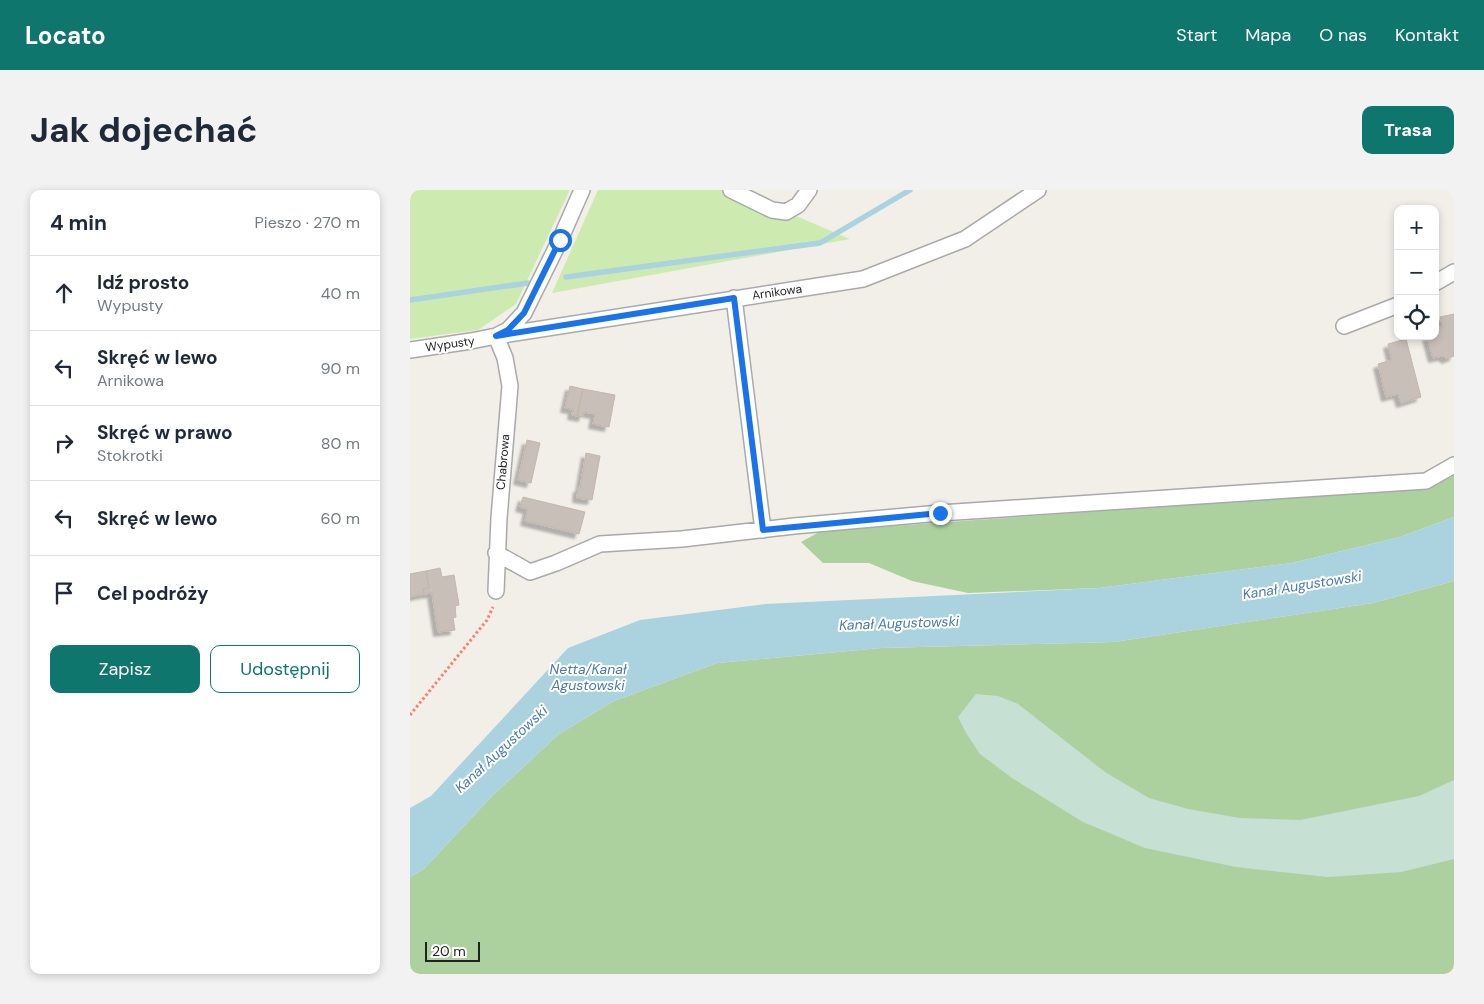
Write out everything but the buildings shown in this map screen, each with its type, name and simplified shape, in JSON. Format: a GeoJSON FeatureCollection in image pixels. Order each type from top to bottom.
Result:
{"type":"FeatureCollection","features":[{"type":"Feature","properties":{"kind":"street","name":"Wypusty"},"geometry":{"type":"LineString","coordinates":[[410,350],[472,342],[496,336],[508,330],[524,313],[582,190]]}},
{"type":"Feature","properties":{"kind":"street"},"geometry":{"type":"LineString","coordinates":[[732,190],[772,210],[786,212],[798,204],[809,190]]}},
{"type":"Feature","properties":{"kind":"street","name":"Arnikowa"},"geometry":{"type":"LineString","coordinates":[[496,336],[863,279],[965,239],[1038,190]]}},
{"type":"Feature","properties":{"kind":"street"},"geometry":{"type":"LineString","coordinates":[[1439,281],[1454,272]]}},
{"type":"Feature","properties":{"kind":"street"},"geometry":{"type":"LineString","coordinates":[[734,298],[763,530]]}},
{"type":"Feature","properties":{"kind":"street"},"geometry":{"type":"LineString","coordinates":[[1344,326],[1394,307]]}},
{"type":"Feature","properties":{"kind":"street","name":"Chabrowa"},"geometry":{"type":"LineString","coordinates":[[496,336],[505,358],[510,386],[496,553],[496,591]]}},
{"type":"Feature","properties":{"kind":"street"},"geometry":{"type":"LineString","coordinates":[[496,553],[530,572],[556,564],[600,544],[682,539],[940,513],[1426,481],[1454,465]]}},
{"type":"Feature","properties":{"kind":"path"},"geometry":{"type":"LineString","coordinates":[[410,715],[487,620],[494,604],[496,591]]}},
{"type":"Feature","properties":{"kind":"green space"},"geometry":{"type":"Polygon","coordinates":[[[410,190],[570,190],[516,304],[478,330],[410,339],[410,190]]]}},
{"type":"Feature","properties":{"kind":"green space"},"geometry":{"type":"Polygon","coordinates":[[[598,190],[735,190],[850,239],[552,293],[598,190]]]}},
{"type":"Feature","properties":{"kind":"green space"},"geometry":{"type":"Polygon","coordinates":[[[1454,474],[1454,517],[1400,537],[1292,563],[1099,588],[968,593],[912,581],[869,563],[823,563],[801,542],[821,531],[1423,488],[1454,474]]]}},
{"type":"Feature","properties":{"kind":"green space"},"geometry":{"type":"Polygon","coordinates":[[[1454,581],[1454,974],[410,974],[410,877],[424,869],[490,798],[559,734],[614,701],[717,663],[881,648],[1114,642],[1373,603],[1454,581]]]}},
{"type":"Feature","properties":{"kind":"green space"},"geometry":{"type":"Polygon","coordinates":[[[976,694],[998,696],[1018,704],[1105,772],[1149,798],[1188,809],[1240,818],[1300,820],[1419,796],[1454,780],[1454,859],[1401,872],[1328,877],[1236,867],[1145,848],[1083,822],[1012,778],[980,754],[958,717],[976,694]]]}},
{"type":"Feature","properties":{"kind":"water","name":"Netta/Kanał Agustowski"},"geometry":{"type":"Polygon","coordinates":[[[1454,517],[1454,581],[1373,603],[1114,642],[881,648],[717,663],[614,701],[559,734],[490,798],[424,869],[410,877],[410,808],[431,796],[568,648],[640,620],[765,604],[1099,588],[1292,563],[1400,537],[1454,517]]]}},
{"type":"Feature","properties":{"kind":"waterway"},"geometry":{"type":"LineString","coordinates":[[566,277],[820,243],[910,190]]}},
{"type":"Feature","properties":{"kind":"waterway"},"geometry":{"type":"LineString","coordinates":[[410,300],[528,283]]}},
{"type":"Feature","properties":{"kind":"route"},"geometry":{"type":"LineString","coordinates":[[560,240],[524,313],[508,330],[496,336],[734,298],[763,530],[940,513]]}},
{"type":"Feature","properties":{"kind":"water label","name":"Kanał Augustowski"},"geometry":{"type":"Point","coordinates":[1302,585]}},
{"type":"Feature","properties":{"kind":"water label","name":"Kanał Augustowski"},"geometry":{"type":"Point","coordinates":[899,623]}},
{"type":"Feature","properties":{"kind":"water label","name":"Kanał Augustowski"},"geometry":{"type":"Point","coordinates":[501,749]}}]}
